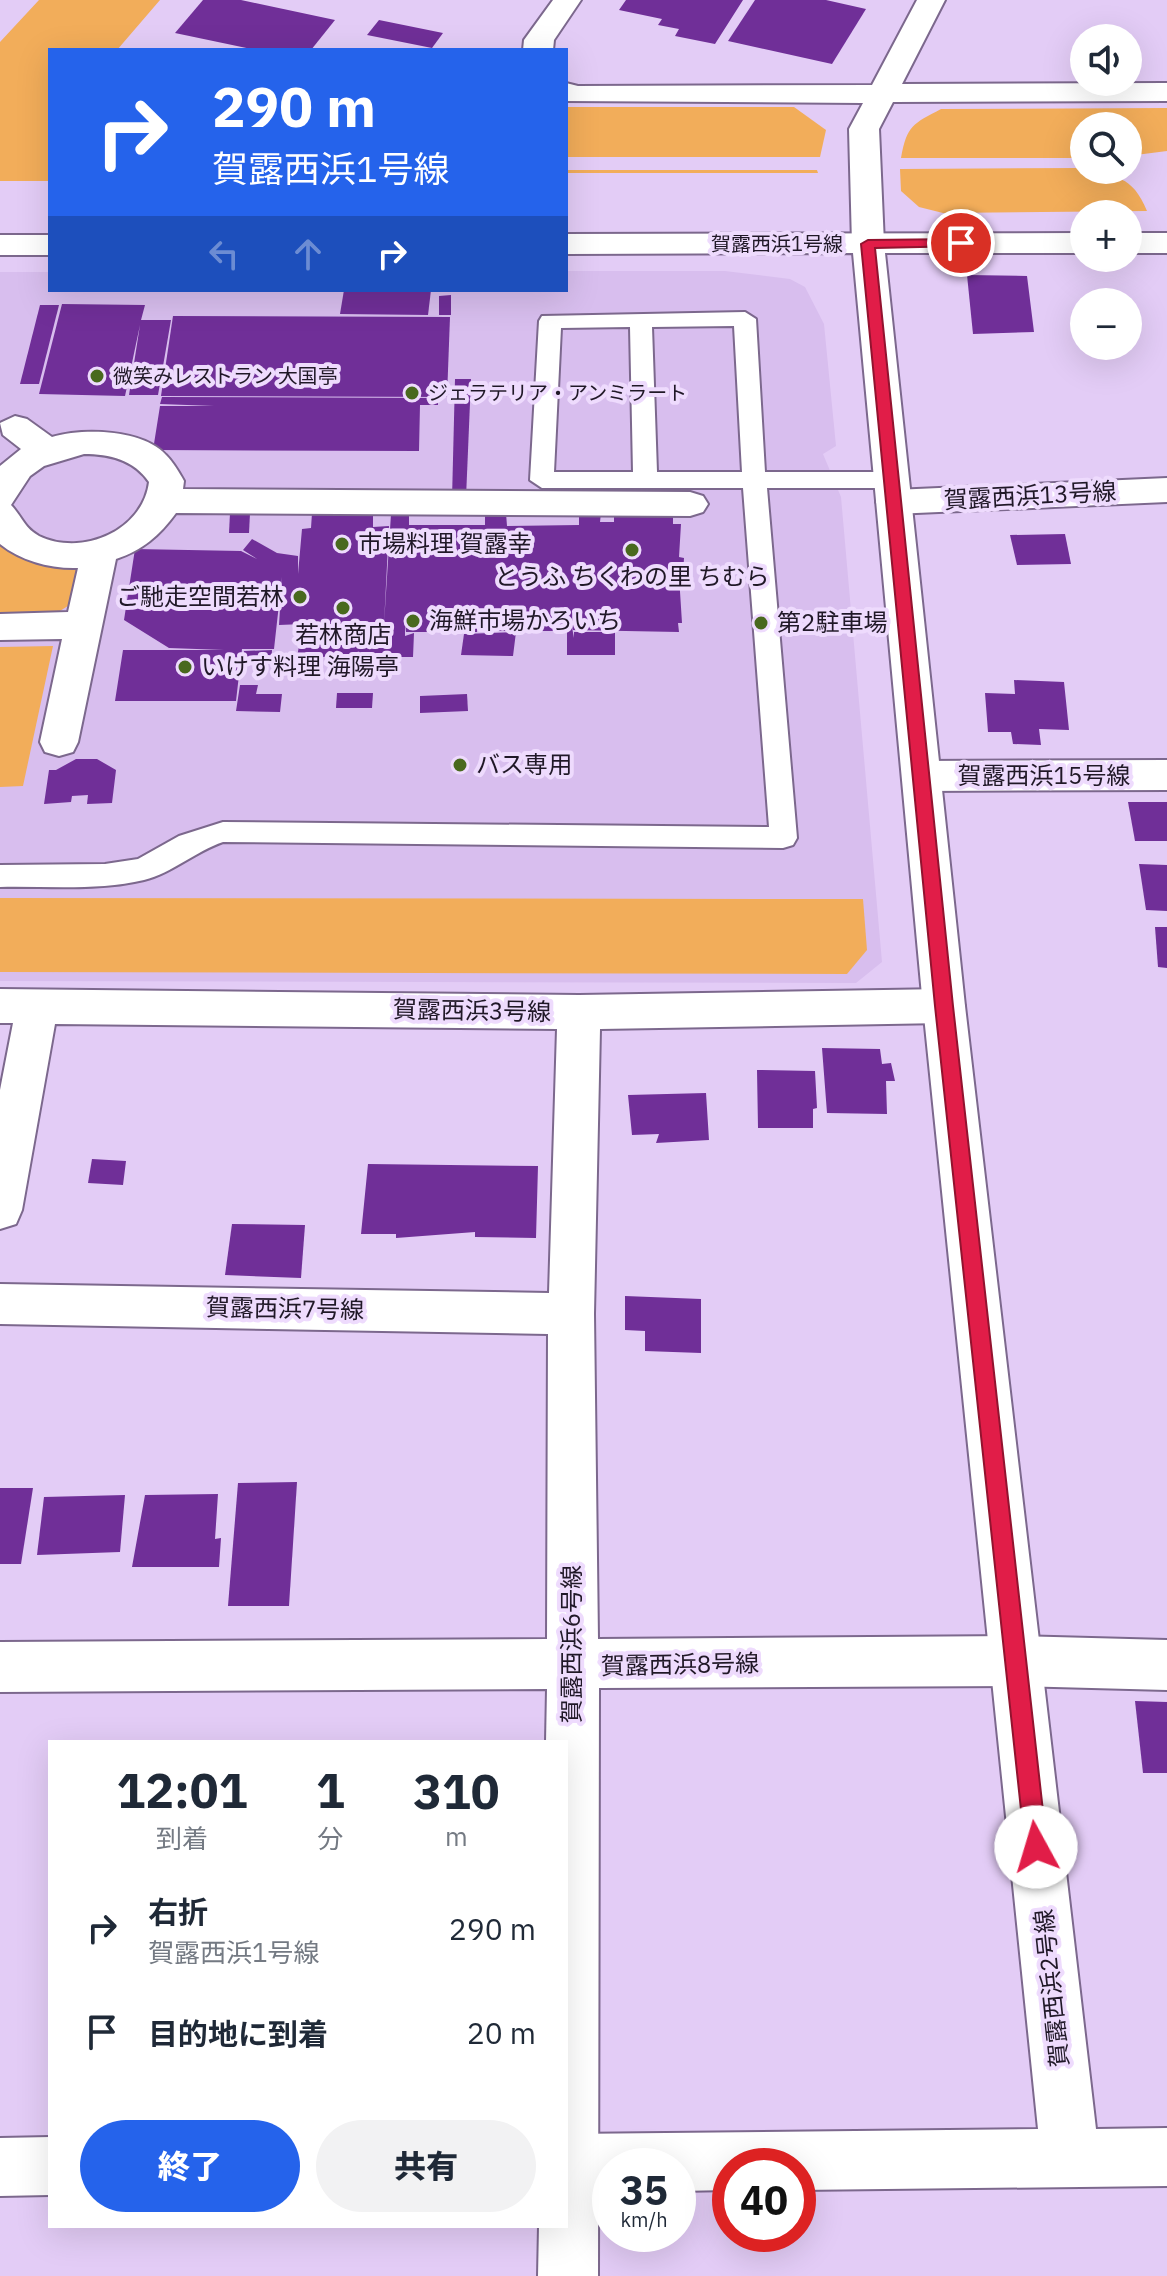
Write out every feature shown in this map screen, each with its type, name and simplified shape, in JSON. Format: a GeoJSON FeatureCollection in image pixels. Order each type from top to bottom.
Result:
{"type":"FeatureCollection","features":[{"type":"Feature","properties":{"kind":"street"},"geometry":{"type":"LineString","coordinates":[[538,48],[539,40],[567,0]]}},
{"type":"Feature","properties":{"kind":"street","name":"賀露西浜2号線"},"geometry":{"type":"LineString","coordinates":[[931,0],[864,129],[868,244],[944,1006],[1070,2156]]}},
{"type":"Feature","properties":{"kind":"street"},"geometry":{"type":"LineString","coordinates":[[568,93],[576,95],[1167,92]]}},
{"type":"Feature","properties":{"kind":"street","name":"賀露西浜1号線"},"geometry":{"type":"LineString","coordinates":[[568,244],[1070,243]]}},
{"type":"Feature","properties":{"kind":"street"},"geometry":{"type":"LineString","coordinates":[[1142,243],[1167,243]]}},
{"type":"Feature","properties":{"kind":"street"},"geometry":{"type":"LineString","coordinates":[[0,245],[48,245]]}},
{"type":"Feature","properties":{"kind":"street"},"geometry":{"type":"LineString","coordinates":[[15,427],[48,451]]}},
{"type":"Feature","properties":{"kind":"street"},"geometry":{"type":"LineString","coordinates":[[0,496],[3,485],[17,469],[48,451],[90,442],[116,444],[140,452],[157,465],[166,482],[167,501],[157,520],[139,536],[99,552],[58,555],[33,549],[14,537],[0,514]]}},
{"type":"Feature","properties":{"kind":"street","name":"賀露西浜13号線"},"geometry":{"type":"LineString","coordinates":[[893,491],[1167,490]]}},
{"type":"Feature","properties":{"kind":"street"},"geometry":{"type":"LineString","coordinates":[[167,501],[690,504]]}},
{"type":"Feature","properties":{"kind":"street"},"geometry":{"type":"LineString","coordinates":[[59,742],[99,552]]}},
{"type":"Feature","properties":{"kind":"street"},"geometry":{"type":"LineString","coordinates":[[0,627],[82,625]]}},
{"type":"Feature","properties":{"kind":"street","name":"賀露西浜15号線"},"geometry":{"type":"LineString","coordinates":[[922,776],[1167,775]]}},
{"type":"Feature","properties":{"kind":"street"},"geometry":{"type":"LineString","coordinates":[[0,1210],[18,1006]]}},
{"type":"Feature","properties":{"kind":"street","name":"賀露西浜3号線"},"geometry":{"type":"LineString","coordinates":[[18,1006],[579,1012],[944,1006]]}},
{"type":"Feature","properties":{"kind":"street","name":"賀露西浜6号線"},"geometry":{"type":"LineString","coordinates":[[568,2080],[573,1666],[571,1314],[579,1012]]}},
{"type":"Feature","properties":{"kind":"street","name":"賀露西浜7号線"},"geometry":{"type":"LineString","coordinates":[[0,1304],[571,1314]]}},
{"type":"Feature","properties":{"kind":"street","name":"賀露西浜8号線"},"geometry":{"type":"LineString","coordinates":[[0,1667],[1016,1661],[1167,1665]]}},
{"type":"Feature","properties":{"kind":"street"},"geometry":{"type":"LineString","coordinates":[[568,2163],[1167,2157]]}},
{"type":"Feature","properties":{"kind":"street"},"geometry":{"type":"LineString","coordinates":[[0,2167],[48,2166]]}},
{"type":"Feature","properties":{"kind":"street","name":"賀露西浜6号線"},"geometry":{"type":"LineString","coordinates":[[568,2228],[568,2276]]}},
{"type":"Feature","properties":{"kind":"lane"},"geometry":{"type":"LineString","coordinates":[[641,319],[645,480]]}},
{"type":"Feature","properties":{"kind":"lane"},"geometry":{"type":"LineString","coordinates":[[0,876],[105,875],[144,869],[189,843],[223,832],[783,838],[754,481],[745,319],[550,321],[542,480],[754,481],[893,491]]}},
{"type":"Feature","properties":{"kind":"shaded area"},"geometry":{"type":"Polygon","coordinates":[[[39,0],[160,0],[119,48],[48,48],[48,181],[0,181],[0,42],[39,0]]]}},
{"type":"Feature","properties":{"kind":"shaded area"},"geometry":{"type":"Polygon","coordinates":[[[568,107],[794,107],[826,130],[820,157],[568,157],[568,107]]]}},
{"type":"Feature","properties":{"kind":"shaded area"},"geometry":{"type":"Polygon","coordinates":[[[1167,108],[1167,151],[1142,154],[1142,112],[1070,112],[1070,158],[901,158],[913,127],[941,109],[1167,108]]]}},
{"type":"Feature","properties":{"kind":"shaded area"},"geometry":{"type":"Polygon","coordinates":[[[1070,168],[1070,184],[1129,184],[1142,200],[1070,200],[1070,212],[943,213],[919,207],[901,191],[900,169],[1070,168]]]}},
{"type":"Feature","properties":{"kind":"shaded area"},"geometry":{"type":"Polygon","coordinates":[[[568,170],[817,170],[818,173],[568,173],[568,170]]]}},
{"type":"Feature","properties":{"kind":"shaded area"},"geometry":{"type":"Polygon","coordinates":[[[568,271],[725,271],[790,279],[805,287],[824,324],[836,446],[823,454],[841,497],[882,962],[856,983],[0,981],[0,272],[48,272],[48,292],[568,292],[568,271]]]}},
{"type":"Feature","properties":{"kind":"shaded area"},"geometry":{"type":"Polygon","coordinates":[[[0,541],[78,564],[71,604],[52,616],[0,614],[0,541]]]}},
{"type":"Feature","properties":{"kind":"shaded area"},"geometry":{"type":"Polygon","coordinates":[[[53,646],[23,786],[0,787],[0,647],[53,646]]]}},
{"type":"Feature","properties":{"kind":"shaded area"},"geometry":{"type":"Polygon","coordinates":[[[0,898],[863,899],[867,950],[847,974],[0,972],[0,898]]]}},
{"type":"Feature","properties":{"kind":"building"},"geometry":{"type":"Polygon","coordinates":[[[203,0],[241,0],[335,20],[313,48],[246,48],[175,33],[203,0]]]}},
{"type":"Feature","properties":{"kind":"building"},"geometry":{"type":"Polygon","coordinates":[[[626,0],[743,0],[715,44],[675,36],[679,29],[658,25],[662,19],[619,10],[626,0]]]}},
{"type":"Feature","properties":{"kind":"building"},"geometry":{"type":"Polygon","coordinates":[[[755,0],[826,0],[866,9],[832,64],[728,41],[755,0]]]}},
{"type":"Feature","properties":{"kind":"building"},"geometry":{"type":"Polygon","coordinates":[[[379,20],[443,33],[432,48],[367,35],[379,20]]]}},
{"type":"Feature","properties":{"kind":"building"},"geometry":{"type":"Polygon","coordinates":[[[967,275],[1027,276],[1034,332],[973,334],[967,275]]]}},
{"type":"Feature","properties":{"kind":"building"},"geometry":{"type":"Polygon","coordinates":[[[344,292],[431,292],[428,315],[340,314],[344,292]]]}},
{"type":"Feature","properties":{"kind":"building"},"geometry":{"type":"Polygon","coordinates":[[[451,295],[451,315],[439,315],[439,296],[451,295]]]}},
{"type":"Feature","properties":{"kind":"building"},"geometry":{"type":"Polygon","coordinates":[[[62,304],[145,305],[141,320],[171,320],[158,395],[129,395],[140,325],[125,396],[39,394],[62,304]]]}},
{"type":"Feature","properties":{"kind":"building"},"geometry":{"type":"Polygon","coordinates":[[[40,305],[59,305],[39,384],[20,384],[40,305]]]}},
{"type":"Feature","properties":{"kind":"building"},"geometry":{"type":"Polygon","coordinates":[[[173,316],[450,317],[447,397],[161,396],[173,316]]]}},
{"type":"Feature","properties":{"kind":"building"},"geometry":{"type":"Polygon","coordinates":[[[455,379],[471,379],[466,498],[452,499],[455,379]]]}},
{"type":"Feature","properties":{"kind":"building"},"geometry":{"type":"Polygon","coordinates":[[[162,397],[438,398],[438,405],[420,405],[419,451],[153,450],[160,406],[214,406],[160,404],[162,397]]]}},
{"type":"Feature","properties":{"kind":"building"},"geometry":{"type":"Polygon","coordinates":[[[373,512],[373,527],[389,526],[384,624],[391,514],[409,513],[409,525],[485,525],[485,513],[506,513],[507,526],[579,525],[579,514],[601,513],[600,522],[614,522],[614,516],[673,516],[673,524],[681,524],[679,557],[684,558],[683,575],[679,576],[682,623],[678,623],[679,632],[573,630],[571,622],[574,638],[574,632],[615,632],[615,655],[567,655],[567,631],[479,631],[478,622],[477,632],[406,632],[405,623],[405,636],[414,633],[413,657],[297,657],[303,624],[279,625],[282,577],[274,649],[242,649],[236,701],[115,701],[123,650],[224,650],[169,648],[124,620],[135,549],[241,551],[257,559],[243,550],[252,539],[277,553],[298,556],[298,574],[302,529],[311,528],[312,513],[373,512]]]}},
{"type":"Feature","properties":{"kind":"building"},"geometry":{"type":"Polygon","coordinates":[[[230,513],[250,513],[249,533],[229,533],[230,513]]]}},
{"type":"Feature","properties":{"kind":"building"},"geometry":{"type":"Polygon","coordinates":[[[1065,534],[1071,564],[1017,565],[1010,535],[1065,534]]]}},
{"type":"Feature","properties":{"kind":"building"},"geometry":{"type":"Polygon","coordinates":[[[516,632],[513,656],[461,655],[464,634],[516,632]]]}},
{"type":"Feature","properties":{"kind":"building"},"geometry":{"type":"Polygon","coordinates":[[[272,650],[271,665],[243,665],[244,651],[272,650]]]}},
{"type":"Feature","properties":{"kind":"building"},"geometry":{"type":"Polygon","coordinates":[[[1014,680],[1064,682],[1069,730],[1039,729],[1041,745],[1013,744],[1011,732],[988,732],[985,693],[1015,694],[1014,680]]]}},
{"type":"Feature","properties":{"kind":"building"},"geometry":{"type":"Polygon","coordinates":[[[240,685],[258,685],[256,694],[282,694],[280,712],[236,711],[240,685]]]}},
{"type":"Feature","properties":{"kind":"building"},"geometry":{"type":"Polygon","coordinates":[[[337,693],[373,693],[372,708],[336,708],[337,693]]]}},
{"type":"Feature","properties":{"kind":"building"},"geometry":{"type":"Polygon","coordinates":[[[467,694],[468,711],[420,713],[420,696],[467,694]]]}},
{"type":"Feature","properties":{"kind":"building"},"geometry":{"type":"Polygon","coordinates":[[[76,759],[97,759],[116,770],[112,803],[87,804],[88,795],[72,796],[71,802],[44,804],[49,770],[56,770],[76,759]]]}},
{"type":"Feature","properties":{"kind":"building"},"geometry":{"type":"Polygon","coordinates":[[[1128,802],[1167,802],[1167,841],[1135,841],[1128,802]]]}},
{"type":"Feature","properties":{"kind":"building"},"geometry":{"type":"Polygon","coordinates":[[[1139,864],[1167,865],[1167,911],[1146,910],[1139,864]]]}},
{"type":"Feature","properties":{"kind":"building"},"geometry":{"type":"Polygon","coordinates":[[[1155,927],[1167,927],[1167,968],[1158,967],[1155,927]]]}},
{"type":"Feature","properties":{"kind":"building"},"geometry":{"type":"Polygon","coordinates":[[[822,1048],[880,1049],[882,1064],[891,1063],[895,1081],[886,1081],[887,1114],[827,1113],[822,1048]]]}},
{"type":"Feature","properties":{"kind":"building"},"geometry":{"type":"Polygon","coordinates":[[[757,1070],[815,1071],[817,1108],[813,1109],[813,1128],[758,1128],[757,1070]]]}},
{"type":"Feature","properties":{"kind":"building"},"geometry":{"type":"Polygon","coordinates":[[[706,1093],[709,1140],[656,1143],[659,1134],[632,1135],[628,1095],[706,1093]]]}},
{"type":"Feature","properties":{"kind":"building"},"geometry":{"type":"Polygon","coordinates":[[[92,1159],[126,1161],[123,1185],[88,1183],[92,1159]]]}},
{"type":"Feature","properties":{"kind":"building"},"geometry":{"type":"Polygon","coordinates":[[[368,1164],[538,1166],[536,1238],[475,1237],[475,1232],[396,1238],[396,1234],[361,1234],[368,1164]]]}},
{"type":"Feature","properties":{"kind":"building"},"geometry":{"type":"Polygon","coordinates":[[[232,1224],[305,1225],[301,1278],[225,1275],[232,1224]]]}},
{"type":"Feature","properties":{"kind":"building"},"geometry":{"type":"Polygon","coordinates":[[[625,1296],[701,1299],[701,1353],[645,1351],[645,1331],[625,1330],[625,1296]]]}},
{"type":"Feature","properties":{"kind":"building"},"geometry":{"type":"Polygon","coordinates":[[[297,1482],[289,1606],[228,1606],[238,1483],[297,1482]]]}},
{"type":"Feature","properties":{"kind":"building"},"geometry":{"type":"Polygon","coordinates":[[[0,1488],[33,1488],[21,1564],[0,1564],[0,1488]]]}},
{"type":"Feature","properties":{"kind":"building"},"geometry":{"type":"Polygon","coordinates":[[[218,1494],[215,1539],[221,1538],[219,1567],[132,1567],[145,1495],[218,1494]]]}},
{"type":"Feature","properties":{"kind":"building"},"geometry":{"type":"Polygon","coordinates":[[[125,1495],[120,1552],[37,1555],[44,1497],[125,1495]]]}},
{"type":"Feature","properties":{"kind":"building"},"geometry":{"type":"Polygon","coordinates":[[[1135,1701],[1167,1702],[1167,1773],[1143,1773],[1135,1701]]]}},
{"type":"Feature","properties":{"kind":"place","name":"微笑みレストラン 大国亭"},"geometry":{"type":"Point","coordinates":[97,376]}},
{"type":"Feature","properties":{"kind":"place","name":"ジェラテリア・アンミラート"},"geometry":{"type":"Point","coordinates":[412,393]}},
{"type":"Feature","properties":{"kind":"place","name":"市場料理 賀露幸"},"geometry":{"type":"Point","coordinates":[342,544]}},
{"type":"Feature","properties":{"kind":"place","name":"とうふ ちくわの里 ちむら"},"geometry":{"type":"Point","coordinates":[632,550]}},
{"type":"Feature","properties":{"kind":"place","name":"ご馳走空間若林"},"geometry":{"type":"Point","coordinates":[300,597]}},
{"type":"Feature","properties":{"kind":"place","name":"若林商店"},"geometry":{"type":"Point","coordinates":[343,608]}},
{"type":"Feature","properties":{"kind":"place","name":"海鮮市場かろいち"},"geometry":{"type":"Point","coordinates":[413,621]}},
{"type":"Feature","properties":{"kind":"place","name":"第2駐車場"},"geometry":{"type":"Point","coordinates":[761,623]}},
{"type":"Feature","properties":{"kind":"place","name":"いけす料理 海陽亭"},"geometry":{"type":"Point","coordinates":[185,667]}},
{"type":"Feature","properties":{"kind":"place","name":"バス専用"},"geometry":{"type":"Point","coordinates":[460,765]}},
{"type":"Feature","properties":{"kind":"route"},"geometry":{"type":"LineString","coordinates":[[961,243],[868,244],[944,1006],[1036,1847]]}}]}
